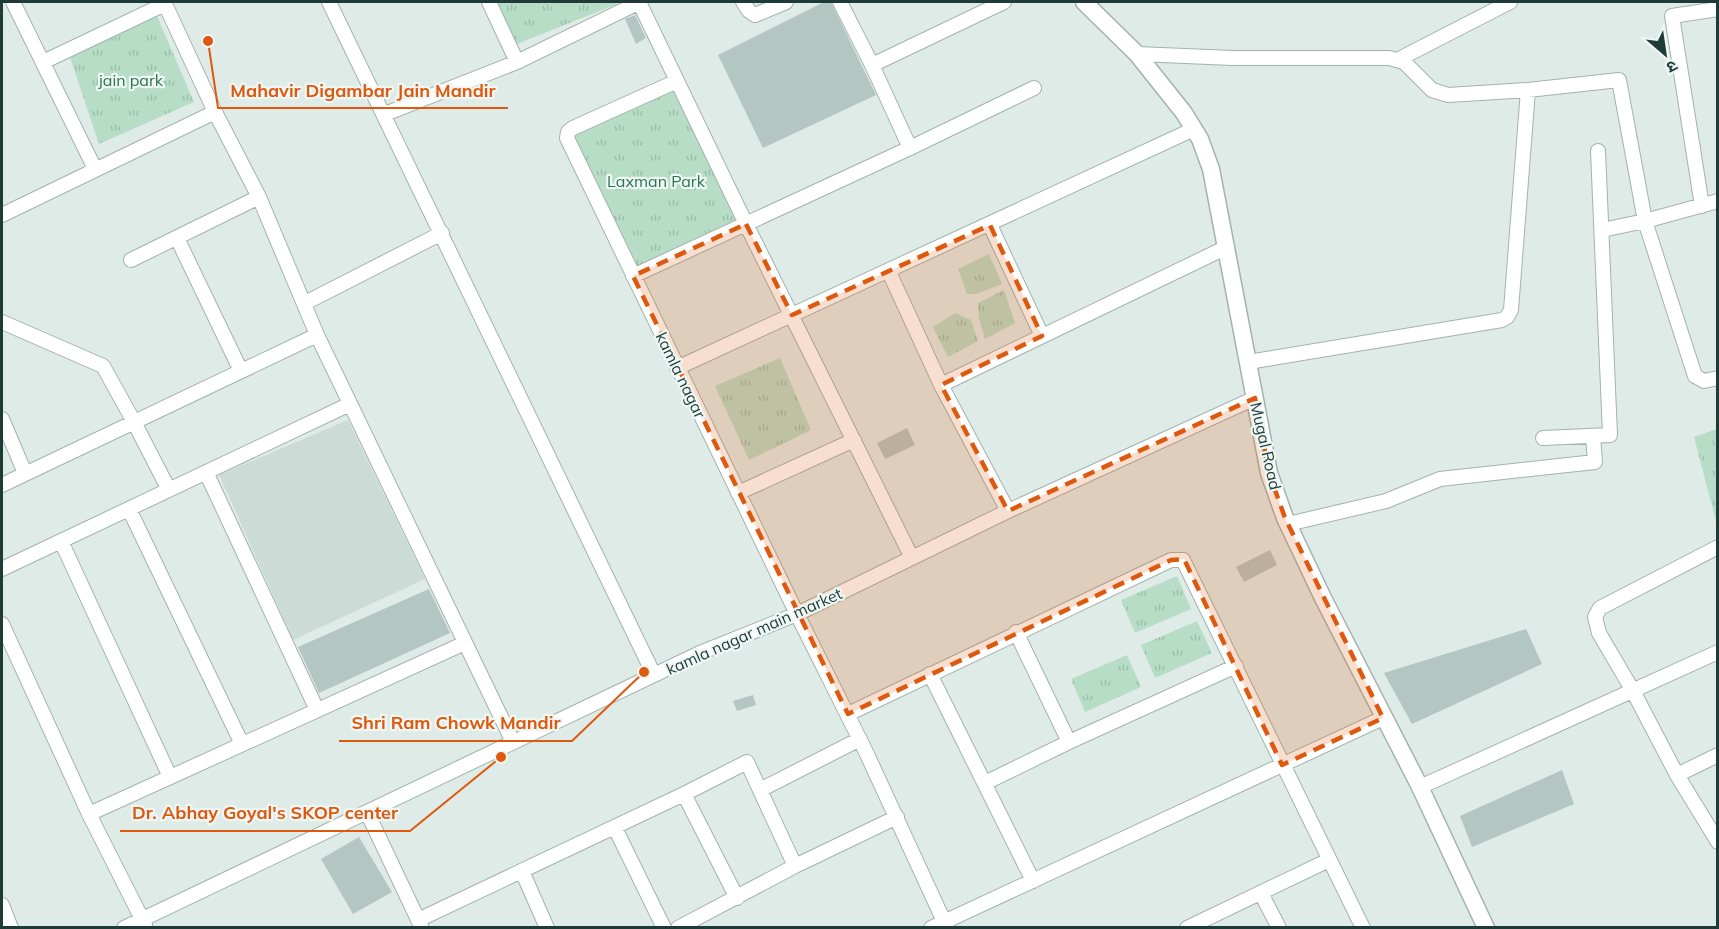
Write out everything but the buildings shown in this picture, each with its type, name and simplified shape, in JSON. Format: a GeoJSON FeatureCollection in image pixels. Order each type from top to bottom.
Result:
{"type":"FeatureCollection","features":[{"type":"Feature","properties":{"kind":"street"},"geometry":{"type":"LineString","coordinates":[[13,2],[96,169]]}},
{"type":"Feature","properties":{"kind":"street"},"geometry":{"type":"LineString","coordinates":[[329,2],[654,675]]}},
{"type":"Feature","properties":{"kind":"street"},"geometry":{"type":"LineString","coordinates":[[489,2],[517,62]]}},
{"type":"Feature","properties":{"kind":"street"},"geometry":{"type":"LineString","coordinates":[[385,114],[517,62],[639,2],[912,558]]}},
{"type":"Feature","properties":{"kind":"street"},"geometry":{"type":"LineString","coordinates":[[743,2],[749,11],[756,15],[786,2]]}},
{"type":"Feature","properties":{"kind":"street"},"geometry":{"type":"LineString","coordinates":[[840,2],[910,148]]}},
{"type":"Feature","properties":{"kind":"street"},"geometry":{"type":"LineString","coordinates":[[872,65],[1004,2]]}},
{"type":"Feature","properties":{"kind":"street","name":"Mugal Road"},"geometry":{"type":"LineString","coordinates":[[1084,2],[1137,54],[1184,113],[1200,140],[1211,170],[1269,473],[1288,524],[1383,718],[1420,786],[1486,927]]}},
{"type":"Feature","properties":{"kind":"street"},"geometry":{"type":"LineString","coordinates":[[1399,59],[1510,2]]}},
{"type":"Feature","properties":{"kind":"street"},"geometry":{"type":"LineString","coordinates":[[43,62],[165,4],[215,112],[259,197],[317,335],[513,742]]}},
{"type":"Feature","properties":{"kind":"street"},"geometry":{"type":"LineString","coordinates":[[1702,206],[1672,16],[1718,9]]}},
{"type":"Feature","properties":{"kind":"street"},"geometry":{"type":"LineString","coordinates":[[1137,54],[1233,58],[1399,59],[1432,90],[1448,96],[1619,80],[1645,221],[1693,371],[1698,379],[1704,381],[1718,378]]}},
{"type":"Feature","properties":{"kind":"street","name":"kamla nagar"},"geometry":{"type":"LineString","coordinates":[[677,81],[573,128],[567,136],[677,368],[848,714],[946,924]]}},
{"type":"Feature","properties":{"kind":"street"},"geometry":{"type":"LineString","coordinates":[[633,276],[1034,88]]}},
{"type":"Feature","properties":{"kind":"street"},"geometry":{"type":"LineString","coordinates":[[1248,362],[1502,320],[1507,317],[1511,310],[1528,90]]}},
{"type":"Feature","properties":{"kind":"street"},"geometry":{"type":"LineString","coordinates":[[2,215],[215,112]]}},
{"type":"Feature","properties":{"kind":"street"},"geometry":{"type":"LineString","coordinates":[[677,368],[889,272],[1194,129]]}},
{"type":"Feature","properties":{"kind":"street"},"geometry":{"type":"LineString","coordinates":[[1543,438],[1610,435],[1598,151]]}},
{"type":"Feature","properties":{"kind":"street"},"geometry":{"type":"LineString","coordinates":[[131,260],[259,197]]}},
{"type":"Feature","properties":{"kind":"street"},"geometry":{"type":"LineString","coordinates":[[1602,230],[1718,201]]}},
{"type":"Feature","properties":{"kind":"street"},"geometry":{"type":"LineString","coordinates":[[990,225],[1042,336]]}},
{"type":"Feature","properties":{"kind":"street"},"geometry":{"type":"LineString","coordinates":[[305,303],[442,233]]}},
{"type":"Feature","properties":{"kind":"street"},"geometry":{"type":"LineString","coordinates":[[177,238],[241,371]]}},
{"type":"Feature","properties":{"kind":"street"},"geometry":{"type":"LineString","coordinates":[[941,385],[1227,248]]}},
{"type":"Feature","properties":{"kind":"street"},"geometry":{"type":"LineString","coordinates":[[889,272],[941,385],[1008,511]]}},
{"type":"Feature","properties":{"kind":"street"},"geometry":{"type":"LineString","coordinates":[[2,322],[103,366],[169,490]]}},
{"type":"Feature","properties":{"kind":"street"},"geometry":{"type":"LineString","coordinates":[[2,484],[317,335]]}},
{"type":"Feature","properties":{"kind":"street","name":"kamla nagar main market"},"geometry":{"type":"LineString","coordinates":[[124,927],[144,923],[367,812],[700,653],[797,614],[1008,511],[1255,398]]}},
{"type":"Feature","properties":{"kind":"street"},"geometry":{"type":"LineString","coordinates":[[2,569],[350,404]]}},
{"type":"Feature","properties":{"kind":"street"},"geometry":{"type":"LineString","coordinates":[[2,419],[25,473]]}},
{"type":"Feature","properties":{"kind":"street"},"geometry":{"type":"LineString","coordinates":[[1288,524],[1386,501],[1440,479],[1595,462],[1593,436]]}},
{"type":"Feature","properties":{"kind":"street"},"geometry":{"type":"LineString","coordinates":[[738,493],[854,441]]}},
{"type":"Feature","properties":{"kind":"street"},"geometry":{"type":"LineString","coordinates":[[206,472],[317,710]]}},
{"type":"Feature","properties":{"kind":"street"},"geometry":{"type":"LineString","coordinates":[[129,509],[242,744]]}},
{"type":"Feature","properties":{"kind":"street"},"geometry":{"type":"LineString","coordinates":[[62,541],[170,777]]}},
{"type":"Feature","properties":{"kind":"street"},"geometry":{"type":"LineString","coordinates":[[1718,547],[1600,608],[1595,616],[1599,633],[1633,691],[1677,775],[1718,842]]}},
{"type":"Feature","properties":{"kind":"street"},"geometry":{"type":"LineString","coordinates":[[848,714],[1016,632],[1171,560],[1180,559],[1186,562],[1282,765],[1363,927]]}},
{"type":"Feature","properties":{"kind":"street"},"geometry":{"type":"LineString","coordinates":[[2,624],[89,814],[144,923]]}},
{"type":"Feature","properties":{"kind":"street"},"geometry":{"type":"LineString","coordinates":[[1016,632],[1069,742]]}},
{"type":"Feature","properties":{"kind":"street"},"geometry":{"type":"LineString","coordinates":[[89,814],[465,643]]}},
{"type":"Feature","properties":{"kind":"street"},"geometry":{"type":"LineString","coordinates":[[1420,786],[1718,652]]}},
{"type":"Feature","properties":{"kind":"street"},"geometry":{"type":"LineString","coordinates":[[985,783],[1236,666]]}},
{"type":"Feature","properties":{"kind":"street"},"geometry":{"type":"LineString","coordinates":[[930,674],[1033,882]]}},
{"type":"Feature","properties":{"kind":"street"},"geometry":{"type":"LineString","coordinates":[[931,927],[946,924],[1383,718]]}},
{"type":"Feature","properties":{"kind":"street"},"geometry":{"type":"LineString","coordinates":[[760,790],[860,739]]}},
{"type":"Feature","properties":{"kind":"street"},"geometry":{"type":"LineString","coordinates":[[1677,775],[1718,755]]}},
{"type":"Feature","properties":{"kind":"street"},"geometry":{"type":"LineString","coordinates":[[367,812],[420,923],[747,762],[795,866]]}},
{"type":"Feature","properties":{"kind":"street"},"geometry":{"type":"LineString","coordinates":[[684,794],[737,898]]}},
{"type":"Feature","properties":{"kind":"street"},"geometry":{"type":"LineString","coordinates":[[678,927],[795,866],[897,817]]}},
{"type":"Feature","properties":{"kind":"street"},"geometry":{"type":"LineString","coordinates":[[615,828],[664,927]]}},
{"type":"Feature","properties":{"kind":"street"},"geometry":{"type":"LineString","coordinates":[[1187,927],[1329,860]]}},
{"type":"Feature","properties":{"kind":"street"},"geometry":{"type":"LineString","coordinates":[[522,871],[547,927]]}},
{"type":"Feature","properties":{"kind":"street"},"geometry":{"type":"LineString","coordinates":[[1261,893],[1279,927]]}},
{"type":"Feature","properties":{"kind":"street"},"geometry":{"type":"LineString","coordinates":[[2,905],[11,927]]}},
{"type":"Feature","properties":{"kind":"highlighted area"},"geometry":{"type":"Polygon","coordinates":[[[746,224],[792,315],[990,225],[1042,336],[941,385],[1008,511],[1255,398],[1269,473],[1285,518],[1383,718],[1282,765],[1184,559],[1171,560],[848,714],[633,276],[746,224]]]}},
{"type":"Feature","properties":{"kind":"shaded area"},"geometry":{"type":"Polygon","coordinates":[[[348,420],[425,579],[293,640],[219,475],[348,420]]]}},
{"type":"Feature","properties":{"kind":"green space"},"geometry":{"type":"Polygon","coordinates":[[[494,2],[616,2],[617,4],[512,46],[494,2]]]}},
{"type":"Feature","properties":{"kind":"green space","name":"jain park"},"geometry":{"type":"Polygon","coordinates":[[[157,16],[194,102],[99,144],[70,57],[157,16]]]}},
{"type":"Feature","properties":{"kind":"green space","name":"Laxman Park"},"geometry":{"type":"Polygon","coordinates":[[[677,81],[746,224],[633,276],[567,138],[677,81]]]}},
{"type":"Feature","properties":{"kind":"green space"},"geometry":{"type":"Polygon","coordinates":[[[989,254],[1002,284],[976,294],[967,294],[958,269],[989,254]]]}},
{"type":"Feature","properties":{"kind":"green space"},"geometry":{"type":"Polygon","coordinates":[[[1004,290],[1015,323],[985,339],[979,318],[978,303],[1004,290]]]}},
{"type":"Feature","properties":{"kind":"green space"},"geometry":{"type":"Polygon","coordinates":[[[955,313],[971,320],[978,341],[948,357],[933,327],[955,313]]]}},
{"type":"Feature","properties":{"kind":"green space"},"geometry":{"type":"Polygon","coordinates":[[[780,358],[811,430],[749,460],[715,386],[780,358]]]}},
{"type":"Feature","properties":{"kind":"green space"},"geometry":{"type":"Polygon","coordinates":[[[1718,429],[1717,525],[1694,437],[1718,429]]]}},
{"type":"Feature","properties":{"kind":"green space"},"geometry":{"type":"Polygon","coordinates":[[[1177,576],[1191,609],[1135,633],[1121,600],[1177,576]]]}},
{"type":"Feature","properties":{"kind":"green space"},"geometry":{"type":"Polygon","coordinates":[[[1197,621],[1212,653],[1155,678],[1141,645],[1197,621]]]}},
{"type":"Feature","properties":{"kind":"green space"},"geometry":{"type":"Polygon","coordinates":[[[1127,655],[1141,687],[1085,712],[1071,679],[1127,655]]]}},
{"type":"Feature","properties":{"kind":"place","name":"Mahavir Digambar Jain Mandir"},"geometry":{"type":"Point","coordinates":[208,41]}},
{"type":"Feature","properties":{"kind":"place","name":"Shri Ram Chowk Mandir"},"geometry":{"type":"Point","coordinates":[644,672]}},
{"type":"Feature","properties":{"kind":"place","name":"Dr. Abhay Goyal's SKOP center"},"geometry":{"type":"Point","coordinates":[501,757]}}]}
